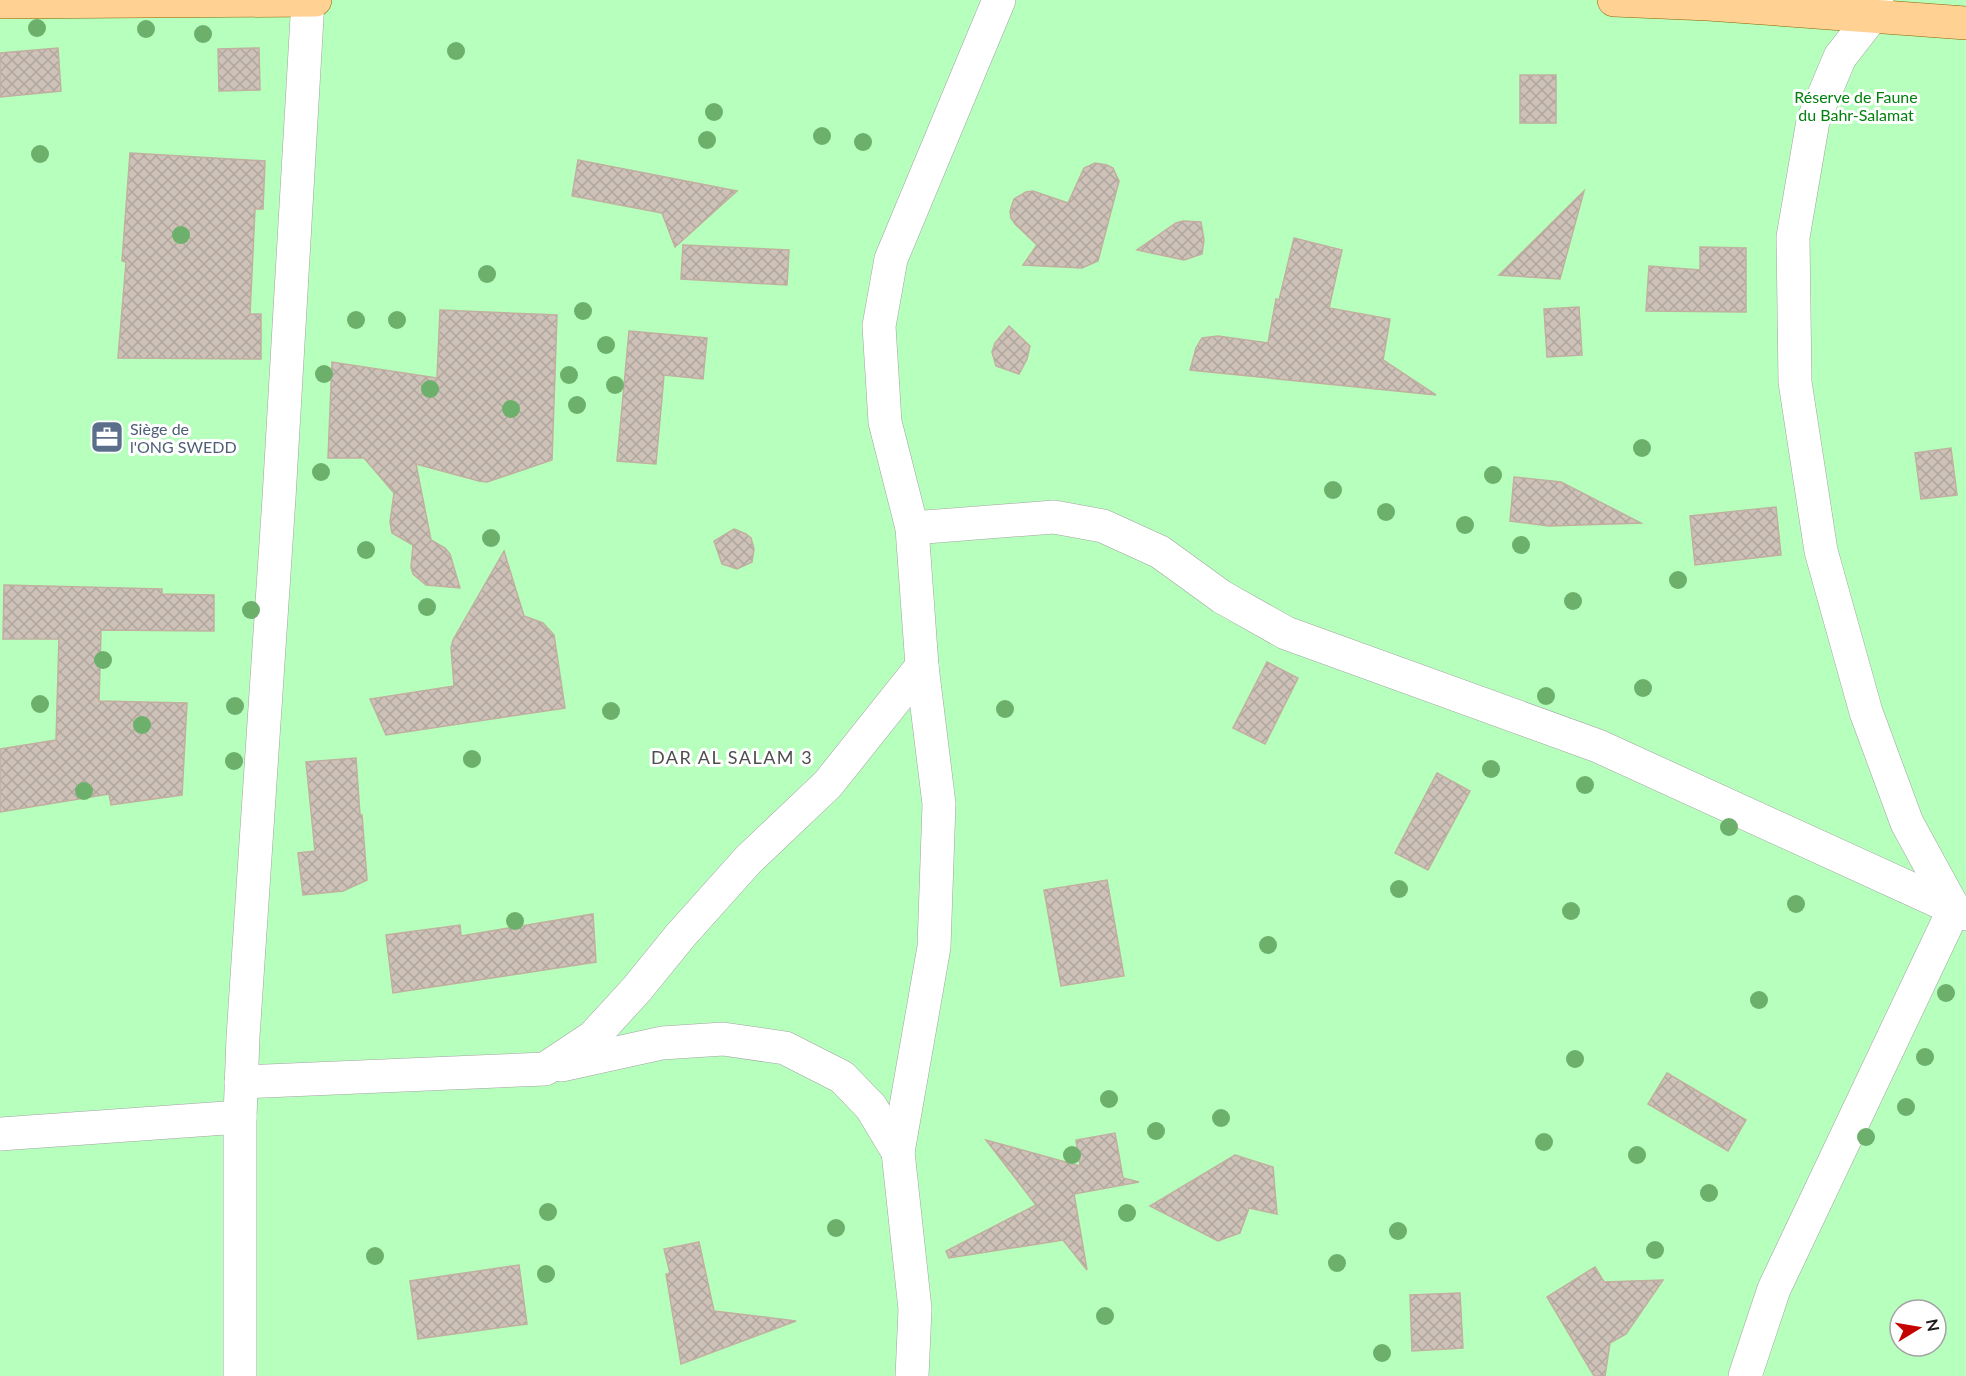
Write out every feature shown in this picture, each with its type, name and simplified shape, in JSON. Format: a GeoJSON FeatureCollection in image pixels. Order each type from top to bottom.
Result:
{"type":"FeatureCollection","features":[{"type":"Feature","properties":{"kind":"main road"},"geometry":{"type":"LineString","coordinates":[[0,2],[315,0]]}},
{"type":"Feature","properties":{"kind":"main road"},"geometry":{"type":"LineString","coordinates":[[1614,0],[1874,8],[1966,23]]}},
{"type":"Feature","properties":{"kind":"street"},"geometry":{"type":"LineString","coordinates":[[240,1376],[241,1082],[279,498],[308,0]]}},
{"type":"Feature","properties":{"kind":"street"},"geometry":{"type":"LineString","coordinates":[[912,1376],[915,1309],[898,1152],[934,947],[939,804],[922,666],[912,528],[885,422],[879,327],[891,259],[999,0]]}},
{"type":"Feature","properties":{"kind":"street"},"geometry":{"type":"LineString","coordinates":[[1874,8],[1840,57],[1813,121],[1793,237],[1795,382],[1821,551],[1866,712],[1907,822],[1960,912]]}},
{"type":"Feature","properties":{"kind":"street"},"geometry":{"type":"LineString","coordinates":[[912,528],[1054,517],[1103,526],[1160,552],[1222,597],[1286,633],[1598,746],[1960,912]]}},
{"type":"Feature","properties":{"kind":"street"},"geometry":{"type":"LineString","coordinates":[[545,1068],[593,1037],[748,860],[828,784],[922,666]]}},
{"type":"Feature","properties":{"kind":"street"},"geometry":{"type":"LineString","coordinates":[[1745,1376],[1774,1289],[1960,912]]}},
{"type":"Feature","properties":{"kind":"street"},"geometry":{"type":"LineString","coordinates":[[241,1082],[545,1068],[662,1043],[723,1040],[785,1048],[842,1077],[872,1107],[898,1152]]}},
{"type":"Feature","properties":{"kind":"street"},"geometry":{"type":"LineString","coordinates":[[0,1134],[240,1117]]}},
{"type":"Feature","properties":{"kind":"green space","name":"Réserve de Faune du Bahr-Salamat"},"geometry":{"type":"Polygon","coordinates":[[[0,0],[1966,0],[1966,1376],[0,1376],[0,0]]]}},
{"type":"Feature","properties":{"kind":"building"},"geometry":{"type":"Polygon","coordinates":[[[58,48],[61,91],[0,97],[0,53],[58,48]]]}},
{"type":"Feature","properties":{"kind":"building"},"geometry":{"type":"Polygon","coordinates":[[[259,48],[260,90],[219,91],[218,49],[259,48]]]}},
{"type":"Feature","properties":{"kind":"building"},"geometry":{"type":"Polygon","coordinates":[[[1520,75],[1556,75],[1556,123],[1520,123],[1520,75]]]}},
{"type":"Feature","properties":{"kind":"building"},"geometry":{"type":"Polygon","coordinates":[[[130,153],[265,161],[263,209],[255,209],[250,314],[261,314],[261,359],[118,358],[126,262],[122,261],[130,153]]]}},
{"type":"Feature","properties":{"kind":"building"},"geometry":{"type":"Polygon","coordinates":[[[578,160],[737,191],[675,247],[662,213],[572,196],[578,160]]]}},
{"type":"Feature","properties":{"kind":"building"},"geometry":{"type":"Polygon","coordinates":[[[1095,163],[1113,168],[1119,181],[1098,261],[1082,268],[1023,265],[1037,245],[1011,218],[1010,211],[1014,199],[1033,191],[1068,203],[1084,168],[1095,163]]]}},
{"type":"Feature","properties":{"kind":"building"},"geometry":{"type":"Polygon","coordinates":[[[1584,191],[1560,279],[1499,275],[1584,191]]]}},
{"type":"Feature","properties":{"kind":"building"},"geometry":{"type":"Polygon","coordinates":[[[1201,222],[1204,240],[1202,254],[1184,260],[1137,250],[1176,223],[1201,222]]]}},
{"type":"Feature","properties":{"kind":"building"},"geometry":{"type":"Polygon","coordinates":[[[1294,238],[1342,250],[1329,308],[1390,319],[1383,360],[1436,395],[1190,370],[1196,348],[1202,338],[1218,336],[1268,343],[1276,299],[1279,300],[1294,238]]]}},
{"type":"Feature","properties":{"kind":"building"},"geometry":{"type":"Polygon","coordinates":[[[683,245],[789,250],[787,285],[681,279],[683,245]]]}},
{"type":"Feature","properties":{"kind":"building"},"geometry":{"type":"Polygon","coordinates":[[[1700,247],[1746,248],[1746,312],[1646,311],[1649,266],[1700,270],[1700,247]]]}},
{"type":"Feature","properties":{"kind":"building"},"geometry":{"type":"Polygon","coordinates":[[[1579,307],[1582,355],[1547,357],[1544,309],[1579,307]]]}},
{"type":"Feature","properties":{"kind":"building"},"geometry":{"type":"Polygon","coordinates":[[[440,310],[557,315],[552,460],[487,482],[416,464],[431,540],[445,548],[450,554],[460,588],[426,585],[413,574],[411,567],[413,545],[392,533],[390,522],[394,493],[364,458],[328,458],[332,362],[437,378],[440,310]]]}},
{"type":"Feature","properties":{"kind":"building"},"geometry":{"type":"Polygon","coordinates":[[[1009,326],[1030,346],[1027,359],[1019,374],[996,366],[992,352],[995,343],[1009,326]]]}},
{"type":"Feature","properties":{"kind":"building"},"geometry":{"type":"Polygon","coordinates":[[[629,331],[707,338],[703,379],[664,375],[656,464],[617,461],[629,331]]]}},
{"type":"Feature","properties":{"kind":"building"},"geometry":{"type":"Polygon","coordinates":[[[1951,448],[1957,495],[1921,499],[1915,453],[1951,448]]]}},
{"type":"Feature","properties":{"kind":"building"},"geometry":{"type":"Polygon","coordinates":[[[1514,477],[1561,482],[1641,523],[1549,526],[1510,521],[1514,477]]]}},
{"type":"Feature","properties":{"kind":"building"},"geometry":{"type":"Polygon","coordinates":[[[1776,507],[1781,555],[1695,565],[1690,516],[1776,507]]]}},
{"type":"Feature","properties":{"kind":"building"},"geometry":{"type":"Polygon","coordinates":[[[734,529],[751,538],[754,549],[752,562],[737,569],[722,564],[714,541],[734,529]]]}},
{"type":"Feature","properties":{"kind":"building"},"geometry":{"type":"Polygon","coordinates":[[[504,551],[524,616],[543,623],[554,635],[565,708],[386,735],[370,699],[454,686],[451,648],[453,640],[504,551]]]}},
{"type":"Feature","properties":{"kind":"building"},"geometry":{"type":"Polygon","coordinates":[[[4,585],[162,589],[162,594],[214,595],[214,631],[101,630],[99,701],[187,703],[182,795],[111,805],[109,794],[0,812],[0,749],[56,740],[59,639],[3,639],[4,585]]]}},
{"type":"Feature","properties":{"kind":"building"},"geometry":{"type":"Polygon","coordinates":[[[1267,662],[1298,678],[1265,744],[1233,728],[1267,662]]]}},
{"type":"Feature","properties":{"kind":"building"},"geometry":{"type":"Polygon","coordinates":[[[356,758],[367,880],[343,891],[303,895],[298,853],[315,851],[306,762],[356,758]]]}},
{"type":"Feature","properties":{"kind":"building"},"geometry":{"type":"Polygon","coordinates":[[[1437,773],[1470,791],[1428,870],[1395,853],[1437,773]]]}},
{"type":"Feature","properties":{"kind":"building"},"geometry":{"type":"Polygon","coordinates":[[[1107,880],[1124,976],[1061,986],[1044,890],[1107,880]]]}},
{"type":"Feature","properties":{"kind":"building"},"geometry":{"type":"Polygon","coordinates":[[[593,914],[596,962],[393,993],[386,935],[460,925],[461,936],[593,914]]]}},
{"type":"Feature","properties":{"kind":"building"},"geometry":{"type":"Polygon","coordinates":[[[1667,1073],[1746,1120],[1728,1151],[1648,1104],[1667,1073]]]}},
{"type":"Feature","properties":{"kind":"building"},"geometry":{"type":"Polygon","coordinates":[[[1115,1133],[1123,1178],[1139,1182],[1074,1194],[1087,1270],[1063,1240],[949,1258],[946,1251],[1036,1205],[986,1140],[1080,1166],[1076,1140],[1115,1133]]]}},
{"type":"Feature","properties":{"kind":"building"},"geometry":{"type":"Polygon","coordinates":[[[1235,1155],[1273,1167],[1277,1214],[1249,1208],[1240,1233],[1218,1241],[1150,1206],[1235,1155]]]}},
{"type":"Feature","properties":{"kind":"building"},"geometry":{"type":"Polygon","coordinates":[[[699,1242],[714,1311],[796,1321],[681,1364],[666,1274],[670,1273],[664,1249],[699,1242]]]}},
{"type":"Feature","properties":{"kind":"building"},"geometry":{"type":"Polygon","coordinates":[[[519,1265],[527,1324],[418,1339],[410,1281],[519,1265]]]}},
{"type":"Feature","properties":{"kind":"building"},"geometry":{"type":"Polygon","coordinates":[[[1595,1267],[1604,1282],[1663,1280],[1626,1334],[1610,1343],[1605,1376],[1594,1376],[1547,1297],[1595,1267]]]}},
{"type":"Feature","properties":{"kind":"building"},"geometry":{"type":"Polygon","coordinates":[[[1460,1293],[1463,1348],[1412,1351],[1410,1295],[1460,1293]]]}},
{"type":"Feature","properties":{"kind":"place","name":"Siège de l'ONG SWEDD"},"geometry":{"type":"Point","coordinates":[107,437]}},
{"type":"Feature","properties":{"kind":"district","name":"DAR AL SALAM 3"},"geometry":{"type":"Point","coordinates":[732,757]}}]}
